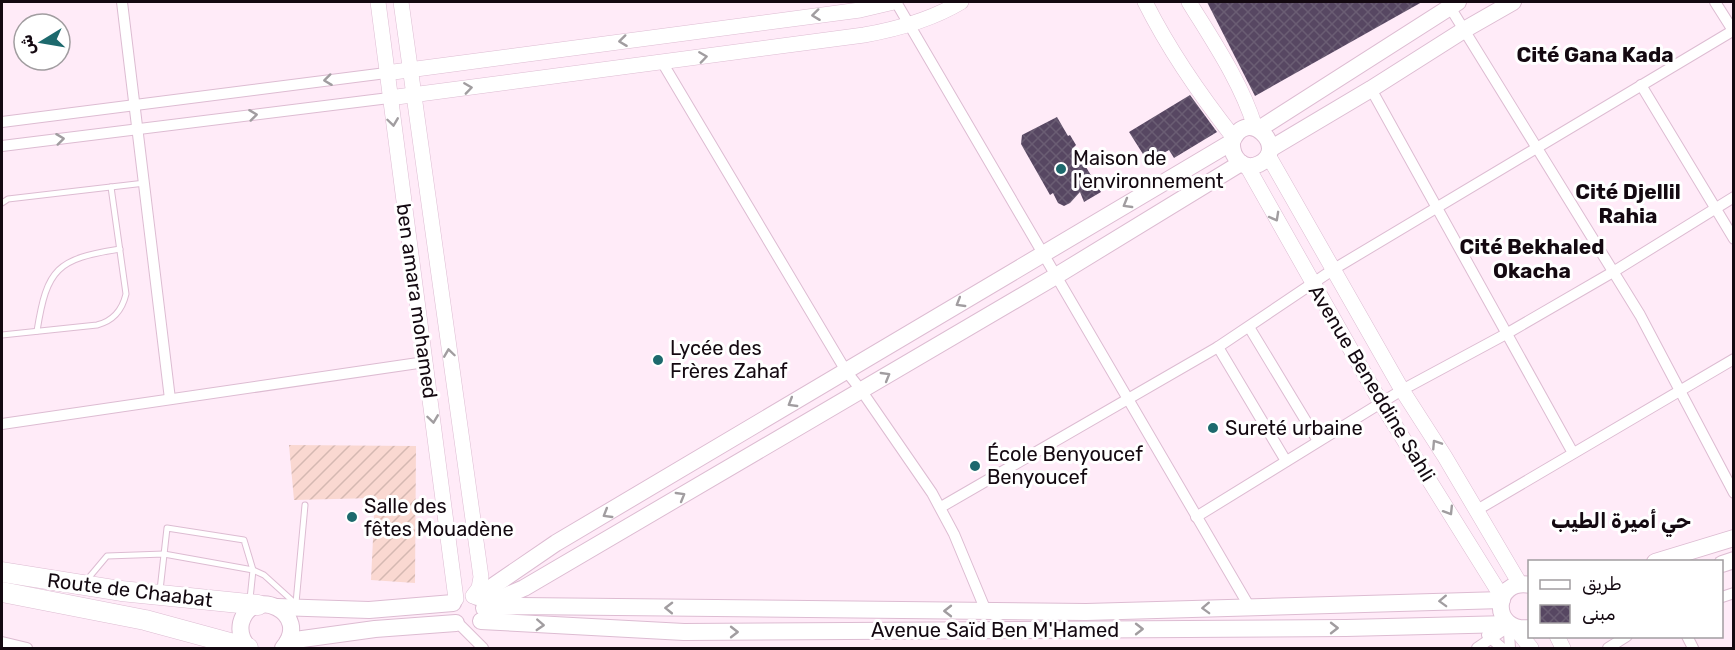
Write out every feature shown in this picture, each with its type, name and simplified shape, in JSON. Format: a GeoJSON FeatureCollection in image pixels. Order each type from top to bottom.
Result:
{"type":"FeatureCollection","features":[{"type":"Feature","properties":{"kind":"highway","name":"Route de Chaabat"},"geometry":{"type":"LineString","coordinates":[[2,572],[122,591],[262,605]]}},
{"type":"Feature","properties":{"kind":"highway","name":"Route de Chaabat"},"geometry":{"type":"LineString","coordinates":[[2,592],[145,620],[248,648]]}},
{"type":"Feature","properties":{"kind":"main road"},"geometry":{"type":"LineString","coordinates":[[480,605],[524,588],[1244,165],[1259,164],[1269,152],[1464,30],[1513,2]]}},
{"type":"Feature","properties":{"kind":"main road"},"geometry":{"type":"LineString","coordinates":[[262,605],[287,616],[293,641],[334,641],[414,625],[472,627],[480,605],[556,543],[1233,140],[1243,129],[1257,128],[1451,3]]}},
{"type":"Feature","properties":{"kind":"main road"},"geometry":{"type":"LineString","coordinates":[[1257,128],[1266,136],[1269,152]]}},
{"type":"Feature","properties":{"kind":"main road"},"geometry":{"type":"LineString","coordinates":[[1233,140],[1233,154],[1244,165]]}},
{"type":"Feature","properties":{"kind":"main road"},"geometry":{"type":"LineString","coordinates":[[640,494],[650,514]]}},
{"type":"Feature","properties":{"kind":"main road"},"geometry":{"type":"LineString","coordinates":[[1658,560],[1734,538]]}},
{"type":"Feature","properties":{"kind":"main road"},"geometry":{"type":"LineString","coordinates":[[1515,626],[1501,612],[1502,598],[1507,590],[1525,584]]}},
{"type":"Feature","properties":{"kind":"main road"},"geometry":{"type":"LineString","coordinates":[[248,648],[241,637],[241,624],[247,612],[262,605],[369,610],[455,601],[464,595],[480,605]]}},
{"type":"Feature","properties":{"kind":"main road","name":"Avenue Saïd Ben M'Hamed"},"geometry":{"type":"LineString","coordinates":[[480,605],[1086,612],[1249,606],[1269,608],[1502,598]]}},
{"type":"Feature","properties":{"kind":"main road"},"geometry":{"type":"LineString","coordinates":[[455,601],[452,614],[459,625]]}},
{"type":"Feature","properties":{"kind":"main road","name":"Avenue Saïd Ben M'Hamed"},"geometry":{"type":"LineString","coordinates":[[480,605],[684,632],[1346,628],[1476,624],[1515,626]]}},
{"type":"Feature","properties":{"kind":"street"},"geometry":{"type":"LineString","coordinates":[[122,2],[170,399]]}},
{"type":"Feature","properties":{"kind":"street","name":"ben amara mohamed"},"geometry":{"type":"LineString","coordinates":[[378,2],[455,601]]}},
{"type":"Feature","properties":{"kind":"street","name":"ben amara mohamed"},"geometry":{"type":"LineString","coordinates":[[401,2],[481,577],[480,605]]}},
{"type":"Feature","properties":{"kind":"street"},"geometry":{"type":"LineString","coordinates":[[2,122],[860,10],[895,2],[1249,606]]}},
{"type":"Feature","properties":{"kind":"street"},"geometry":{"type":"LineString","coordinates":[[2,146],[413,95],[864,35],[909,25],[932,17],[961,2]]}},
{"type":"Feature","properties":{"kind":"street"},"geometry":{"type":"LineString","coordinates":[[1145,2],[1174,53],[1233,140]]}},
{"type":"Feature","properties":{"kind":"street"},"geometry":{"type":"LineString","coordinates":[[1189,2],[1230,72],[1257,128]]}},
{"type":"Feature","properties":{"kind":"street"},"geometry":{"type":"LineString","coordinates":[[940,507],[1218,347],[1334,269],[1733,31],[1715,2]]}},
{"type":"Feature","properties":{"kind":"street"},"geometry":{"type":"LineString","coordinates":[[1451,3],[1464,30],[1640,315],[1734,493]]}},
{"type":"Feature","properties":{"kind":"street"},"geometry":{"type":"LineString","coordinates":[[662,62],[846,371],[940,507],[986,611]]}},
{"type":"Feature","properties":{"kind":"street"},"geometry":{"type":"LineString","coordinates":[[1641,85],[1734,239]]}},
{"type":"Feature","properties":{"kind":"street"},"geometry":{"type":"LineString","coordinates":[[1371,90],[1572,453]]}},
{"type":"Feature","properties":{"kind":"street","name":"Avenue Beneddine Sahli"},"geometry":{"type":"LineString","coordinates":[[1269,152],[1402,390],[1525,584]]}},
{"type":"Feature","properties":{"kind":"street","name":"Avenue Beneddine Sahli"},"geometry":{"type":"LineString","coordinates":[[1244,165],[1382,403],[1502,598]]}},
{"type":"Feature","properties":{"kind":"street"},"geometry":{"type":"LineString","coordinates":[[1196,517],[1402,390],[1506,334],[1734,197]]}},
{"type":"Feature","properties":{"kind":"street"},"geometry":{"type":"LineString","coordinates":[[1249,327],[1318,441]]}},
{"type":"Feature","properties":{"kind":"street"},"geometry":{"type":"LineString","coordinates":[[1218,347],[1286,461]]}},
{"type":"Feature","properties":{"kind":"street"},"geometry":{"type":"LineString","coordinates":[[1477,510],[1734,359]]}},
{"type":"Feature","properties":{"kind":"street"},"geometry":{"type":"LineString","coordinates":[[2,424],[425,362]]}},
{"type":"Feature","properties":{"kind":"street"},"geometry":{"type":"LineString","coordinates":[[1476,624],[1502,648]]}},
{"type":"Feature","properties":{"kind":"street"},"geometry":{"type":"LineString","coordinates":[[459,625],[483,648]]}},
{"type":"Feature","properties":{"kind":"street"},"geometry":{"type":"LineString","coordinates":[[1477,648],[1515,626]]}},
{"type":"Feature","properties":{"kind":"street"},"geometry":{"type":"LineString","coordinates":[[1510,648],[1509,633],[1515,626]]}},
{"type":"Feature","properties":{"kind":"street"},"geometry":{"type":"LineString","coordinates":[[1515,626],[1531,648]]}},
{"type":"Feature","properties":{"kind":"street"},"geometry":{"type":"LineString","coordinates":[[1608,648],[1624,638]]}},
{"type":"Feature","properties":{"kind":"street"},"geometry":{"type":"LineString","coordinates":[[3,645],[27,648]]}},
{"type":"Feature","properties":{"kind":"lane"},"geometry":{"type":"LineString","coordinates":[[2,203],[8,199],[145,183]]}},
{"type":"Feature","properties":{"kind":"lane"},"geometry":{"type":"LineString","coordinates":[[2,335],[97,325],[117,315],[126,294],[111,187]]}},
{"type":"Feature","properties":{"kind":"lane"},"geometry":{"type":"LineString","coordinates":[[37,332],[45,291],[62,267],[86,254],[120,249]]}},
{"type":"Feature","properties":{"kind":"lane"},"geometry":{"type":"LineString","coordinates":[[298,606],[305,505]]}},
{"type":"Feature","properties":{"kind":"lane"},"geometry":{"type":"LineString","coordinates":[[160,595],[167,528],[244,540],[262,605]]}},
{"type":"Feature","properties":{"kind":"lane"},"geometry":{"type":"LineString","coordinates":[[84,585],[107,556],[164,554],[253,570],[264,575],[298,606]]}},
{"type":"Feature","properties":{"kind":"shaded area"},"geometry":{"type":"Polygon","coordinates":[[[289,445],[416,446],[415,583],[371,580],[375,498],[294,500],[289,445]]]}},
{"type":"Feature","properties":{"kind":"building"},"geometry":{"type":"Polygon","coordinates":[[[1207,2],[1422,2],[1255,96],[1207,2]]]}},
{"type":"Feature","properties":{"kind":"building"},"geometry":{"type":"Polygon","coordinates":[[[1190,95],[1217,132],[1174,158],[1169,150],[1148,162],[1129,132],[1190,95]]]}},
{"type":"Feature","properties":{"kind":"building","name":"Maison de l'environnement"},"geometry":{"type":"Polygon","coordinates":[[[1057,117],[1076,145],[1074,147],[1101,192],[1084,202],[1080,192],[1064,206],[1058,203],[1053,193],[1050,195],[1021,144],[1022,135],[1057,117]]]}},
{"type":"Feature","properties":{"kind":"place","name":"Maison de l'environnement"},"geometry":{"type":"Point","coordinates":[1061,169]}},
{"type":"Feature","properties":{"kind":"place","name":"Lycée des Frères Zahaf"},"geometry":{"type":"Point","coordinates":[658,360]}},
{"type":"Feature","properties":{"kind":"place","name":"Sureté urbaine"},"geometry":{"type":"Point","coordinates":[1213,428]}},
{"type":"Feature","properties":{"kind":"place","name":"École Benyoucef Benyoucef"},"geometry":{"type":"Point","coordinates":[975,466]}},
{"type":"Feature","properties":{"kind":"place","name":"Salle des fêtes Mouadène"},"geometry":{"type":"Point","coordinates":[352,517]}},
{"type":"Feature","properties":{"kind":"district","name":"Cité Gana Kada"},"geometry":{"type":"Point","coordinates":[1595,54]}},
{"type":"Feature","properties":{"kind":"district","name":"Cité Djellil Rahia"},"geometry":{"type":"Point","coordinates":[1628,203]}},
{"type":"Feature","properties":{"kind":"district","name":"Cité Bekhaled Okacha"},"geometry":{"type":"Point","coordinates":[1532,258]}},
{"type":"Feature","properties":{"kind":"district","name":"حي أميرة الطيب"},"geometry":{"type":"Point","coordinates":[1621,520]}}]}
